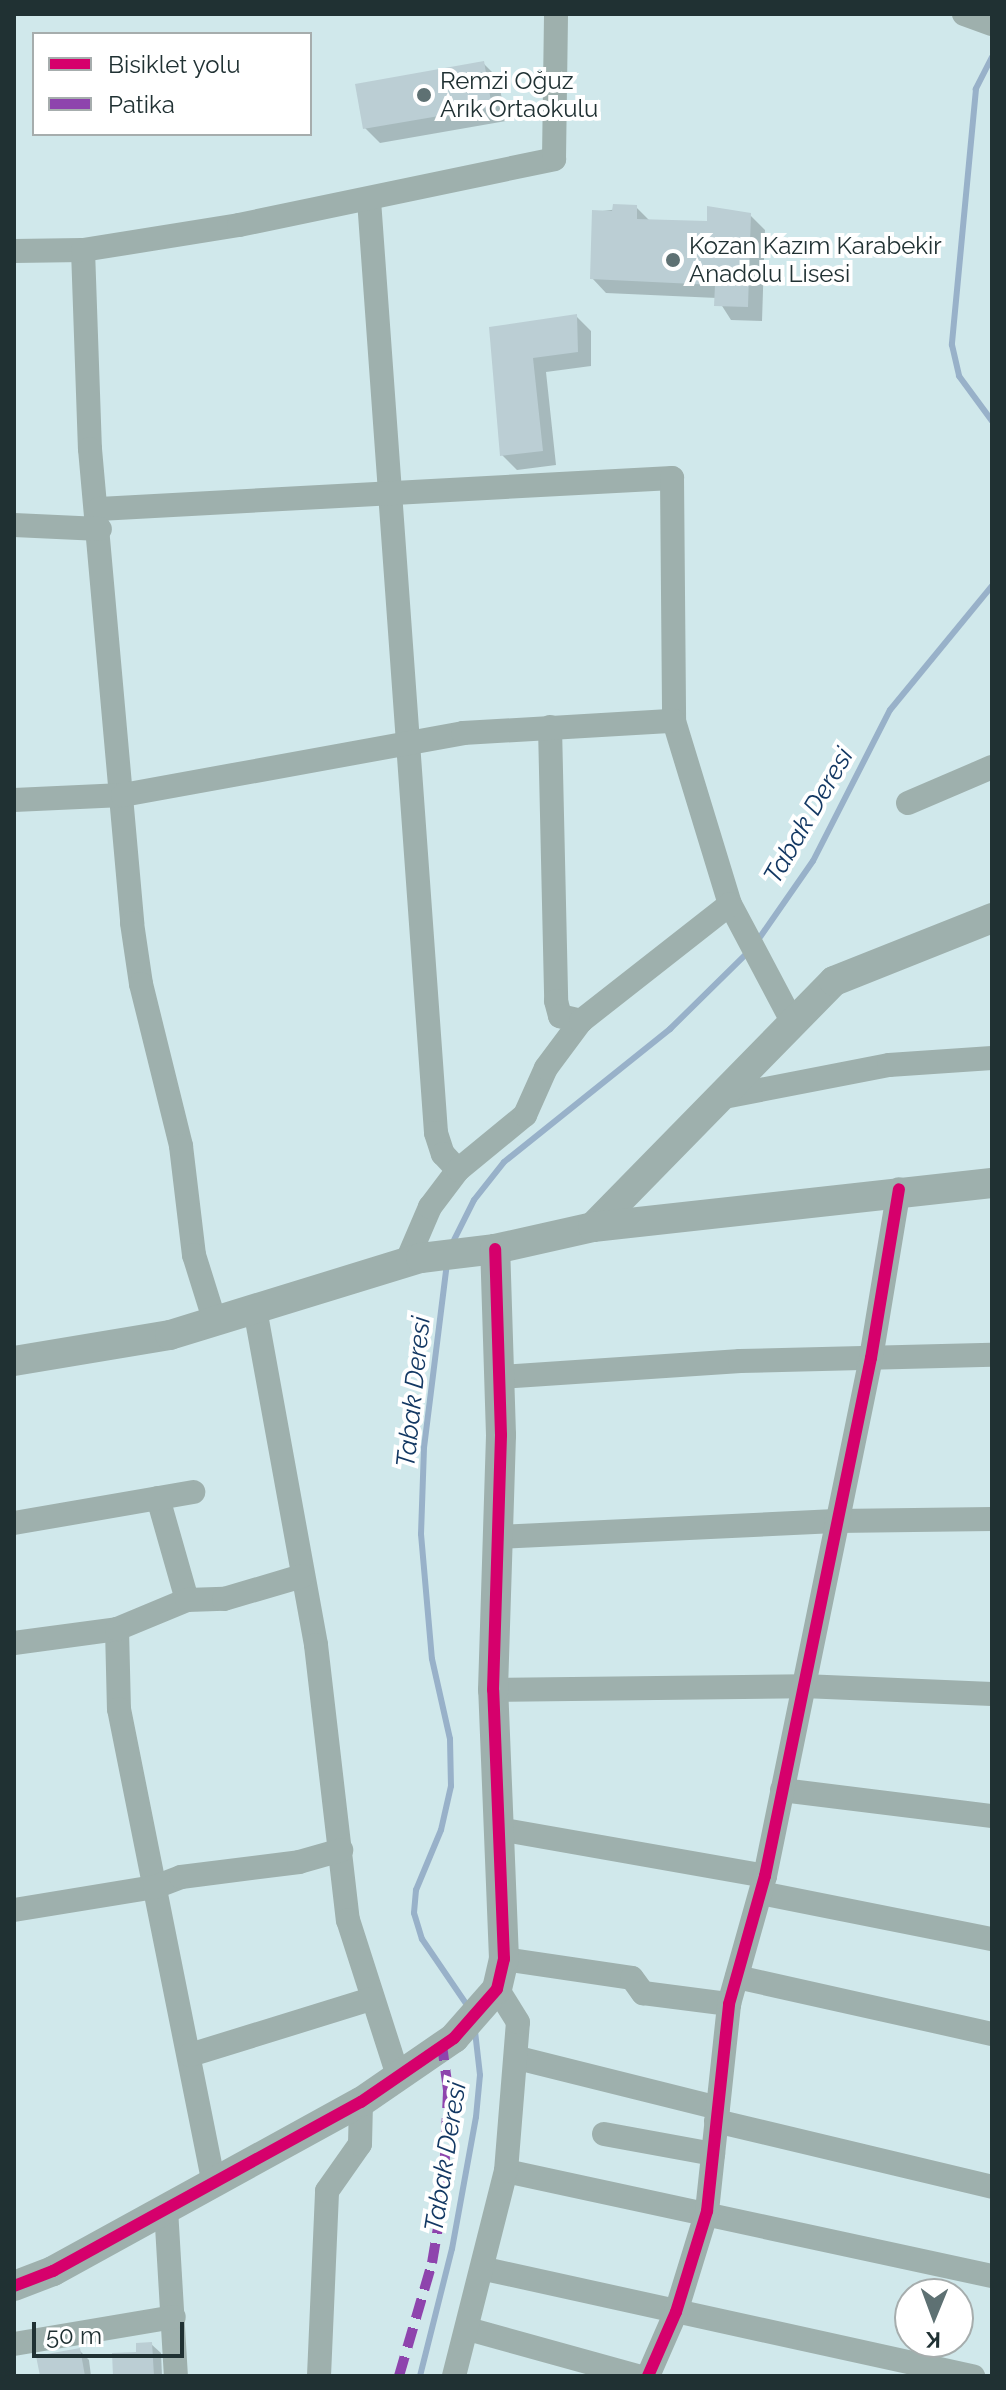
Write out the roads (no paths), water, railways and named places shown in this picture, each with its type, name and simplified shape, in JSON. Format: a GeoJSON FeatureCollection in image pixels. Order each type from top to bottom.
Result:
{"type":"FeatureCollection","features":[{"type":"Feature","properties":{"kind":"street"},"geometry":{"type":"LineString","coordinates":[[14,251],[83,250],[369,200],[554,159],[556,14]]}},
{"type":"Feature","properties":{"kind":"street"},"geometry":{"type":"LineString","coordinates":[[369,200],[436,1133],[443,1154],[458,1170]]}},
{"type":"Feature","properties":{"kind":"street"},"geometry":{"type":"LineString","coordinates":[[83,250],[90,449],[100,519],[141,984],[181,1146],[194,1255],[215,1322]]}},
{"type":"Feature","properties":{"kind":"street"},"geometry":{"type":"LineString","coordinates":[[14,525],[672,478],[674,721],[730,904],[793,1023]]}},
{"type":"Feature","properties":{"kind":"street"},"geometry":{"type":"LineString","coordinates":[[14,800],[123,795],[407,746],[463,733],[674,721]]}},
{"type":"Feature","properties":{"kind":"street"},"geometry":{"type":"LineString","coordinates":[[550,727],[556,1001],[560,1016],[581,1021]]}},
{"type":"Feature","properties":{"kind":"street"},"geometry":{"type":"LineString","coordinates":[[908,803],[992,767]]}},
{"type":"Feature","properties":{"kind":"street"},"geometry":{"type":"LineString","coordinates":[[413,1261],[430,1207],[458,1170],[525,1115],[546,1068],[581,1021],[730,904]]}},
{"type":"Feature","properties":{"kind":"street"},"geometry":{"type":"LineString","coordinates":[[593,1227],[834,981],[992,918]]}},
{"type":"Feature","properties":{"kind":"street"},"geometry":{"type":"LineString","coordinates":[[719,1098],[889,1065],[992,1058]]}},
{"type":"Feature","properties":{"kind":"street"},"geometry":{"type":"LineString","coordinates":[[14,1361],[170,1335],[413,1261],[486,1250],[593,1227],[899,1189],[992,1183]]}},
{"type":"Feature","properties":{"kind":"street"},"geometry":{"type":"LineString","coordinates":[[648,2376],[676,2312],[707,2211],[729,2004],[763,1884],[871,1358],[899,1189]]}},
{"type":"Feature","properties":{"kind":"street"},"geometry":{"type":"LineString","coordinates":[[14,2286],[53,2271],[361,2102],[454,2038],[492,1996],[504,1959],[493,1690],[499,1377],[486,1250]]}},
{"type":"Feature","properties":{"kind":"street"},"geometry":{"type":"LineString","coordinates":[[255,1309],[302,1576],[348,1920],[398,2076]]}},
{"type":"Feature","properties":{"kind":"street"},"geometry":{"type":"LineString","coordinates":[[499,1377],[992,1355]]}},
{"type":"Feature","properties":{"kind":"street"},"geometry":{"type":"LineString","coordinates":[[14,1523],[193,1492]]}},
{"type":"Feature","properties":{"kind":"street"},"geometry":{"type":"LineString","coordinates":[[158,1498],[187,1600]]}},
{"type":"Feature","properties":{"kind":"street"},"geometry":{"type":"LineString","coordinates":[[497,1537],[836,1521],[992,1519]]}},
{"type":"Feature","properties":{"kind":"street"},"geometry":{"type":"LineString","coordinates":[[14,1643],[117,1629],[187,1600],[224,1599],[302,1576]]}},
{"type":"Feature","properties":{"kind":"street"},"geometry":{"type":"LineString","coordinates":[[117,1629],[119,1709],[214,2183]]}},
{"type":"Feature","properties":{"kind":"street"},"geometry":{"type":"LineString","coordinates":[[493,1690],[803,1686],[992,1694]]}},
{"type":"Feature","properties":{"kind":"street"},"geometry":{"type":"LineString","coordinates":[[782,1790],[992,1816]]}},
{"type":"Feature","properties":{"kind":"street"},"geometry":{"type":"LineString","coordinates":[[499,1829],[763,1884],[992,1939]]}},
{"type":"Feature","properties":{"kind":"street"},"geometry":{"type":"LineString","coordinates":[[14,1910],[155,1887],[181,1877],[299,1862],[341,1850]]}},
{"type":"Feature","properties":{"kind":"street"},"geometry":{"type":"LineString","coordinates":[[504,1959],[632,1978],[643,1993],[729,2004]]}},
{"type":"Feature","properties":{"kind":"street"},"geometry":{"type":"LineString","coordinates":[[737,1977],[992,2034]]}},
{"type":"Feature","properties":{"kind":"street"},"geometry":{"type":"LineString","coordinates":[[454,2376],[485,2269],[506,2171],[518,2058],[515,2011],[492,1996]]}},
{"type":"Feature","properties":{"kind":"street"},"geometry":{"type":"LineString","coordinates":[[190,2055],[371,1999]]}},
{"type":"Feature","properties":{"kind":"street"},"geometry":{"type":"LineString","coordinates":[[518,2058],[992,2187]]}},
{"type":"Feature","properties":{"kind":"street"},"geometry":{"type":"LineString","coordinates":[[319,2376],[327,2191],[360,2144],[361,2102]]}},
{"type":"Feature","properties":{"kind":"street"},"geometry":{"type":"LineString","coordinates":[[604,2134],[713,2154]]}},
{"type":"Feature","properties":{"kind":"street"},"geometry":{"type":"LineString","coordinates":[[506,2171],[707,2211],[992,2276]]}},
{"type":"Feature","properties":{"kind":"street"},"geometry":{"type":"LineString","coordinates":[[166,2209],[176,2376]]}},
{"type":"Feature","properties":{"kind":"street"},"geometry":{"type":"LineString","coordinates":[[485,2269],[973,2376]]}},
{"type":"Feature","properties":{"kind":"street"},"geometry":{"type":"LineString","coordinates":[[14,2344],[174,2317]]}},
{"type":"Feature","properties":{"kind":"street"},"geometry":{"type":"LineString","coordinates":[[468,2329],[638,2376]]}},
{"type":"Feature","properties":{"kind":"waterway","name":"Tabak Deresi"},"geometry":{"type":"LineString","coordinates":[[992,57],[976,89],[952,345],[959,376],[992,421]]}},
{"type":"Feature","properties":{"kind":"waterway","name":"Tabak Deresi"},"geometry":{"type":"LineString","coordinates":[[758,940],[813,861],[890,710],[992,586]]}},
{"type":"Feature","properties":{"kind":"waterway","name":"Tabak Deresi"},"geometry":{"type":"LineString","coordinates":[[452,1244],[474,1200],[504,1162],[670,1029],[748,952]]}},
{"type":"Feature","properties":{"kind":"waterway","name":"Tabak Deresi"},"geometry":{"type":"LineString","coordinates":[[447,1263],[424,1448],[421,1534],[432,1659],[450,1739],[451,1786],[441,1830],[416,1890],[414,1913],[422,1939],[469,2008]]}},
{"type":"Feature","properties":{"kind":"waterway","name":"Tabak Deresi"},"geometry":{"type":"LineString","coordinates":[[420,2376],[452,2249],[476,2117],[480,2075],[475,2031]]}},
{"type":"Feature","properties":{"kind":"place","name":"Remzi Oğuz Arık Ortaokulu"},"geometry":{"type":"Point","coordinates":[424,95]}},
{"type":"Feature","properties":{"kind":"place","name":"Kozan Kazım Karabekir Anadolu Lisesi"},"geometry":{"type":"Point","coordinates":[673,260]}}]}
